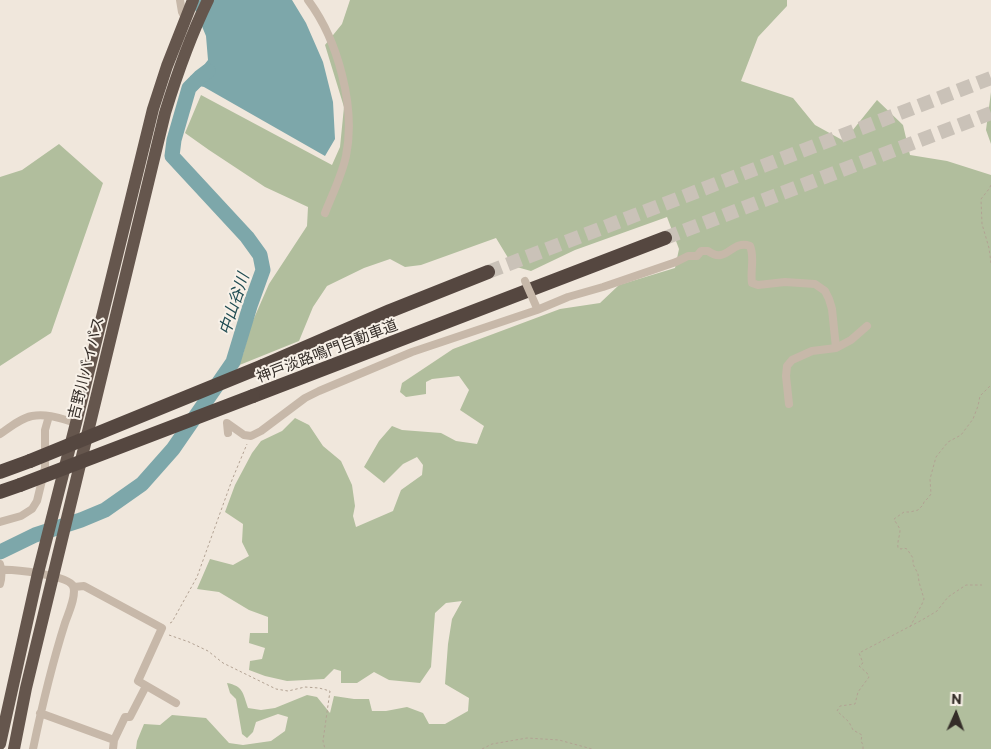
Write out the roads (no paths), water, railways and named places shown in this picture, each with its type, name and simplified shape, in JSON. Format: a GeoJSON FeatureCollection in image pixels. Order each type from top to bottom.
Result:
{"type":"FeatureCollection","features":[{"type":"Feature","properties":{"kind":"highway","name":"吉野川バイパス"},"geometry":{"type":"LineString","coordinates":[[0,744],[38,573],[153,109],[167,66],[191,21],[208,0]]}},
{"type":"Feature","properties":{"kind":"highway","name":"吉野川バイパス"},"geometry":{"type":"LineString","coordinates":[[14,749],[52,577],[165,113],[191,21],[188,1]]}},
{"type":"Feature","properties":{"kind":"highway","name":"神戸淡路鳴門自動車道"},"geometry":{"type":"LineString","coordinates":[[0,492],[665,238]]}},
{"type":"Feature","properties":{"kind":"highway","name":"神戸淡路鳴門自動車道"},"geometry":{"type":"LineString","coordinates":[[0,472],[263,366],[390,311],[488,272]]}},
{"type":"Feature","properties":{"kind":"street"},"geometry":{"type":"LineString","coordinates":[[308,0],[316,10],[335,50],[346,88],[350,131],[346,157],[325,213]]}},
{"type":"Feature","properties":{"kind":"street"},"geometry":{"type":"LineString","coordinates":[[228,433],[227,423],[244,435],[251,436],[261,431],[305,398],[412,352],[568,297],[676,262],[688,256],[697,256],[702,251],[720,255],[726,254],[738,244],[750,246],[753,252],[752,283],[758,285],[785,282],[816,284],[825,291],[832,309],[836,348]]}},
{"type":"Feature","properties":{"kind":"street"},"geometry":{"type":"LineString","coordinates":[[524,281],[537,308]]}},
{"type":"Feature","properties":{"kind":"street"},"geometry":{"type":"LineString","coordinates":[[789,404],[786,376],[787,366],[792,360],[812,351],[836,348],[851,340],[867,326]]}},
{"type":"Feature","properties":{"kind":"street"},"geometry":{"type":"LineString","coordinates":[[0,434],[30,416],[49,416],[76,423]]}},
{"type":"Feature","properties":{"kind":"street"},"geometry":{"type":"LineString","coordinates":[[0,522],[21,516],[32,509],[37,502],[45,468],[45,430],[49,416]]}},
{"type":"Feature","properties":{"kind":"street"},"geometry":{"type":"LineString","coordinates":[[0,584],[2,578],[1,568],[64,579],[74,587],[73,600],[57,646],[33,749]]}},
{"type":"Feature","properties":{"kind":"street"},"geometry":{"type":"LineString","coordinates":[[74,587],[84,586],[162,628],[138,681],[176,703]]}},
{"type":"Feature","properties":{"kind":"street"},"geometry":{"type":"LineString","coordinates":[[113,749],[114,740],[125,717],[130,717],[146,686]]}},
{"type":"Feature","properties":{"kind":"street"},"geometry":{"type":"LineString","coordinates":[[40,713],[114,740]]}},
{"type":"Feature","properties":{"kind":"water"},"geometry":{"type":"Polygon","coordinates":[[[191,0],[292,0],[306,23],[323,62],[333,102],[335,139],[325,156],[204,87],[195,85],[190,76],[196,75],[208,60],[206,36],[191,0]]]}},
{"type":"Feature","properties":{"kind":"waterway","name":"中山谷川"},"geometry":{"type":"LineString","coordinates":[[0,552],[35,535],[105,510],[142,484],[173,449],[233,362],[263,270],[260,255],[247,237],[172,156],[174,140],[189,88],[208,71]]}},
{"type":"Feature","properties":{"kind":"tunnel"},"geometry":{"type":"LineString","coordinates":[[488,272],[991,78]]}},
{"type":"Feature","properties":{"kind":"tunnel"},"geometry":{"type":"LineString","coordinates":[[665,238],[991,113]]}}]}
